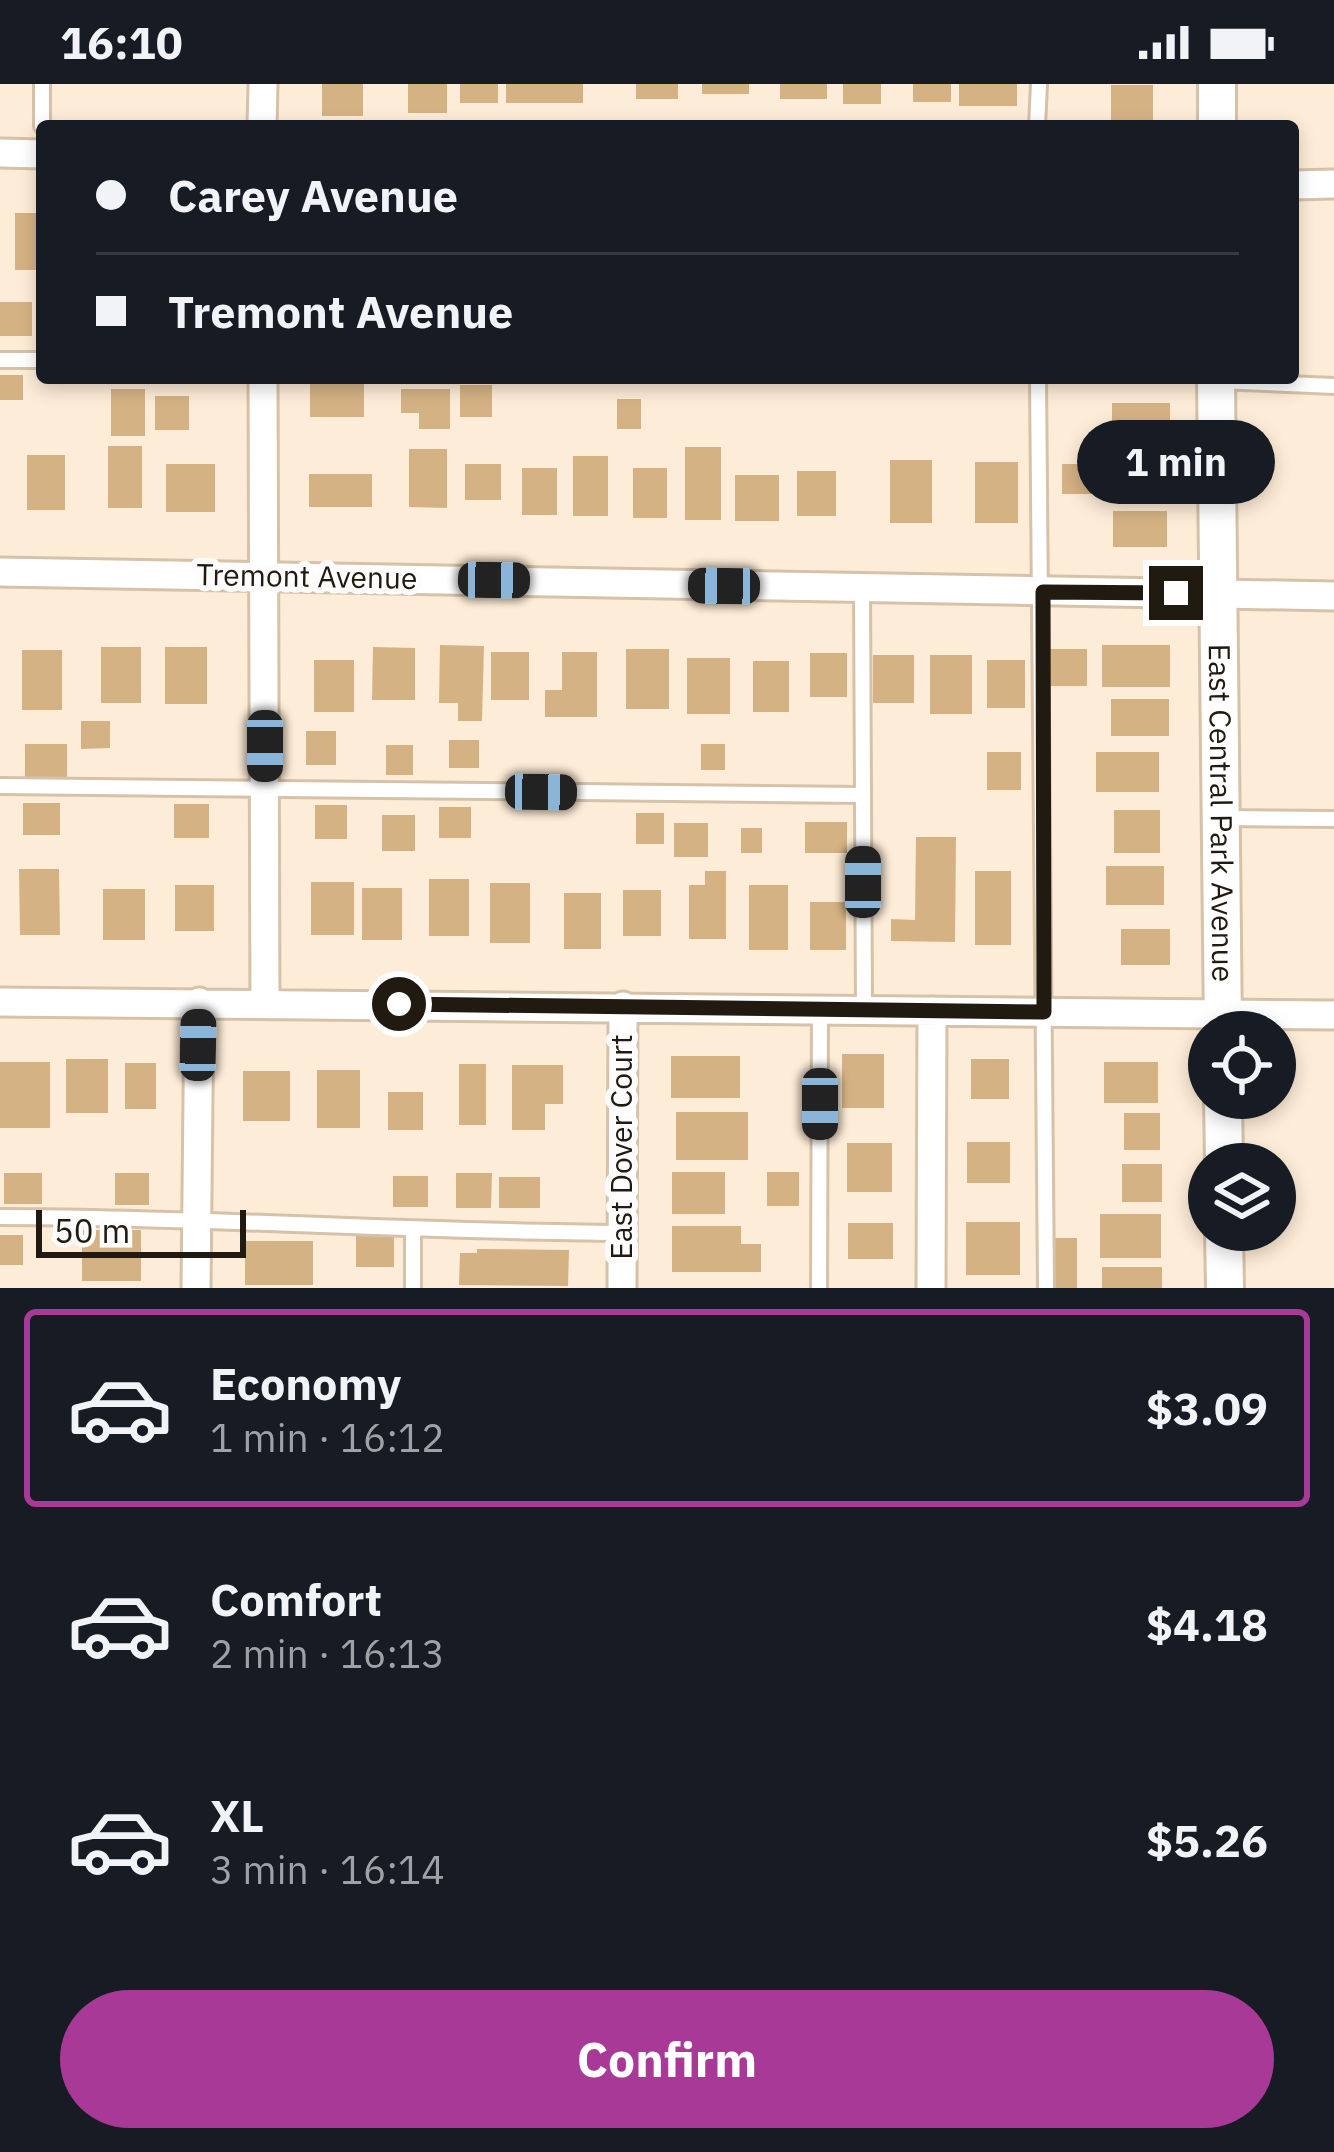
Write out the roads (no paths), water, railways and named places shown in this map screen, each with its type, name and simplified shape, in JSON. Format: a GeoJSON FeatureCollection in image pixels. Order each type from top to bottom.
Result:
{"type":"FeatureCollection","features":[{"type":"Feature","properties":{"kind":"street"},"geometry":{"type":"LineString","coordinates":[[262,120],[263,84]]}},
{"type":"Feature","properties":{"kind":"street"},"geometry":{"type":"LineString","coordinates":[[1217,84],[1217,120]]}},
{"type":"Feature","properties":{"kind":"street"},"geometry":{"type":"LineString","coordinates":[[0,153],[36,154]]}},
{"type":"Feature","properties":{"kind":"street"},"geometry":{"type":"LineString","coordinates":[[1299,185],[1334,184]]}},
{"type":"Feature","properties":{"kind":"street"},"geometry":{"type":"LineString","coordinates":[[263,384],[266,1004]]}},
{"type":"Feature","properties":{"kind":"street","name":"East Central Park Avenue"},"geometry":{"type":"LineString","coordinates":[[1216,384],[1223,1011]]}},
{"type":"Feature","properties":{"kind":"street","name":"Tremont Avenue"},"geometry":{"type":"LineString","coordinates":[[0,572],[1334,596]]}},
{"type":"Feature","properties":{"kind":"street"},"geometry":{"type":"LineString","coordinates":[[0,1002],[1044,1012],[1188,1021]]}},
{"type":"Feature","properties":{"kind":"street"},"geometry":{"type":"LineString","coordinates":[[196,1288],[199,1002]]}},
{"type":"Feature","properties":{"kind":"street","name":"East Dover Court"},"geometry":{"type":"LineString","coordinates":[[622,1288],[623,1006]]}},
{"type":"Feature","properties":{"kind":"street"},"geometry":{"type":"LineString","coordinates":[[931,1288],[932,1011]]}},
{"type":"Feature","properties":{"kind":"street"},"geometry":{"type":"LineString","coordinates":[[1296,1018],[1334,1015]]}},
{"type":"Feature","properties":{"kind":"street"},"geometry":{"type":"LineString","coordinates":[[1224,1251],[1225,1288]]}},
{"type":"Feature","properties":{"kind":"lane"},"geometry":{"type":"LineString","coordinates":[[42,84],[43,120]]}},
{"type":"Feature","properties":{"kind":"lane"},"geometry":{"type":"LineString","coordinates":[[1037,120],[1039,84]]}},
{"type":"Feature","properties":{"kind":"lane"},"geometry":{"type":"LineString","coordinates":[[0,360],[36,360]]}},
{"type":"Feature","properties":{"kind":"lane"},"geometry":{"type":"LineString","coordinates":[[1038,384],[1046,1288]]}},
{"type":"Feature","properties":{"kind":"lane"},"geometry":{"type":"LineString","coordinates":[[1295,384],[1334,386]]}},
{"type":"Feature","properties":{"kind":"lane"},"geometry":{"type":"LineString","coordinates":[[862,589],[864,1012]]}},
{"type":"Feature","properties":{"kind":"lane"},"geometry":{"type":"LineString","coordinates":[[0,786],[863,795]]}},
{"type":"Feature","properties":{"kind":"lane"},"geometry":{"type":"LineString","coordinates":[[1222,818],[1334,819]]}},
{"type":"Feature","properties":{"kind":"lane"},"geometry":{"type":"LineString","coordinates":[[819,1288],[820,1012]]}},
{"type":"Feature","properties":{"kind":"lane"},"geometry":{"type":"LineString","coordinates":[[0,1217],[195,1217],[413,1232],[622,1233]]}},
{"type":"Feature","properties":{"kind":"lane"},"geometry":{"type":"LineString","coordinates":[[413,1232],[413,1288]]}}]}
